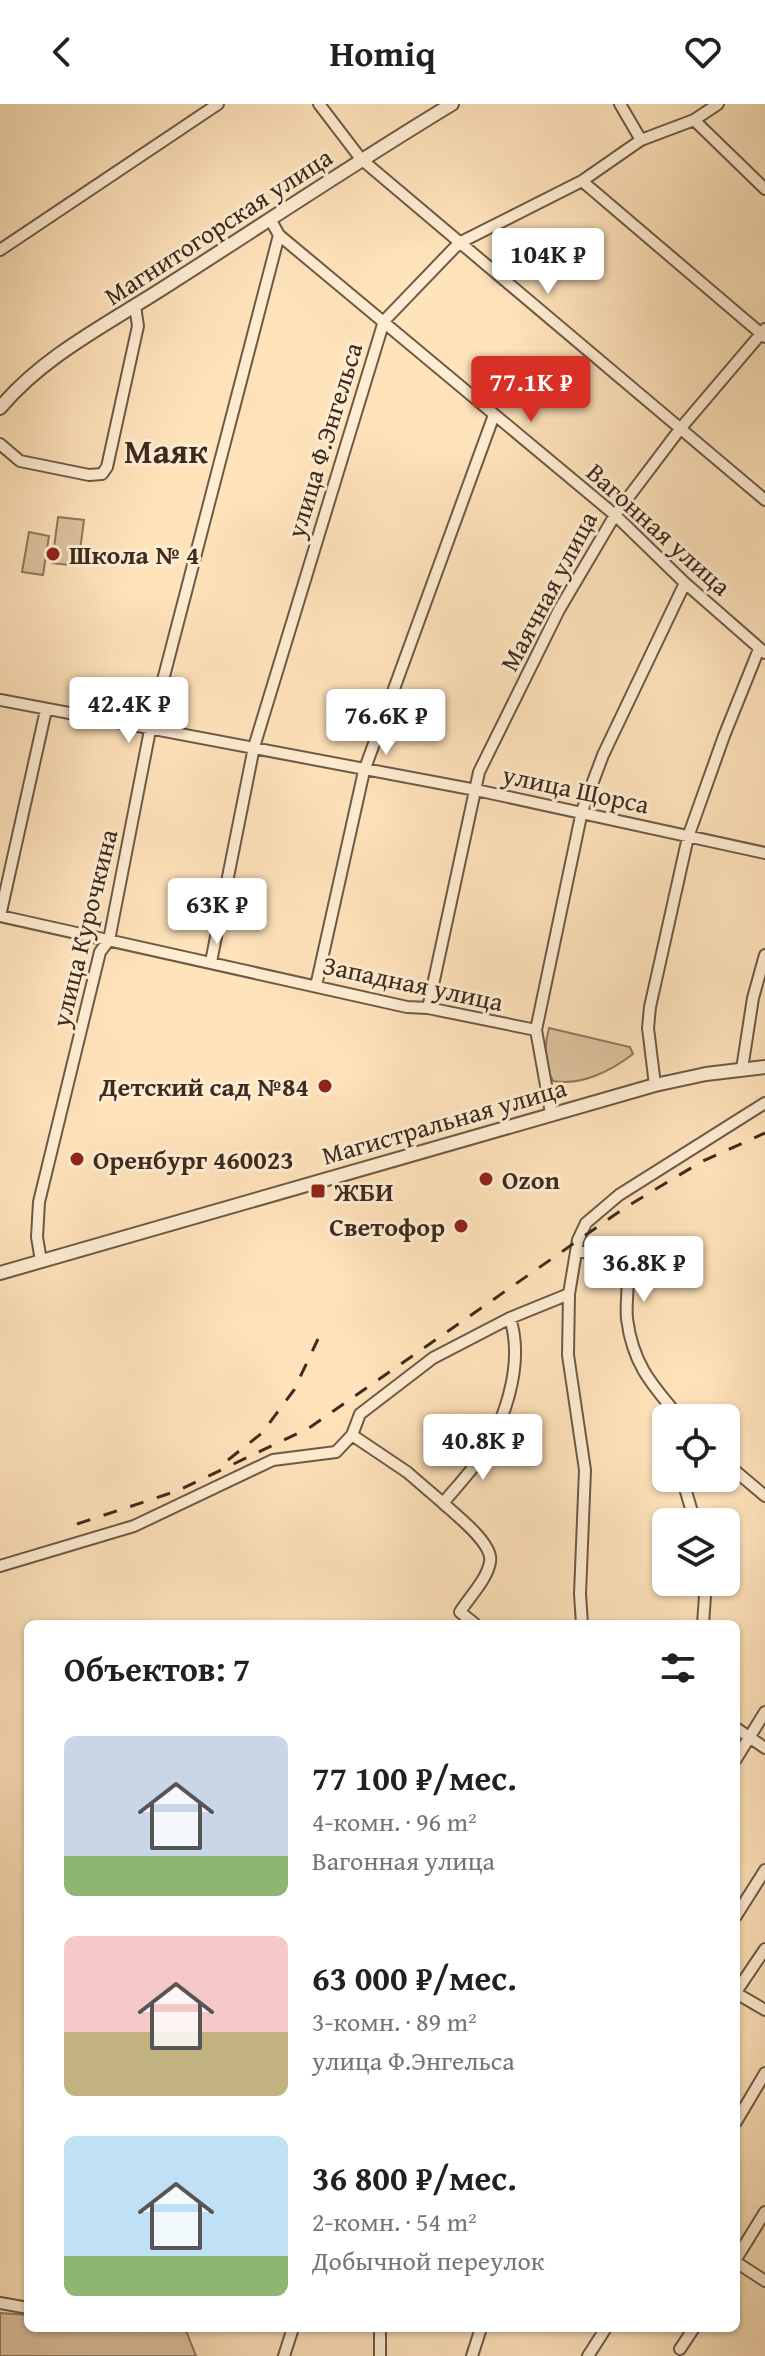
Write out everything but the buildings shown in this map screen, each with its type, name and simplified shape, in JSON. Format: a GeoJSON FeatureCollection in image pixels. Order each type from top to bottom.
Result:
{"type":"FeatureCollection","features":[{"type":"Feature","properties":{"kind":"street"},"geometry":{"type":"LineString","coordinates":[[0,250],[218,104]]}},
{"type":"Feature","properties":{"kind":"street"},"geometry":{"type":"LineString","coordinates":[[319,104],[361,159],[765,500]]}},
{"type":"Feature","properties":{"kind":"street","name":"Магнитогорская улица"},"geometry":{"type":"LineString","coordinates":[[0,408],[13,392],[61,354],[361,159],[452,104]]}},
{"type":"Feature","properties":{"kind":"street"},"geometry":{"type":"LineString","coordinates":[[620,104],[641,140]]}},
{"type":"Feature","properties":{"kind":"street","name":"улица Ф.Энгельса"},"geometry":{"type":"LineString","coordinates":[[211,962],[254,747],[384,321],[459,243],[582,181],[641,140],[694,120],[718,104]]}},
{"type":"Feature","properties":{"kind":"street"},"geometry":{"type":"LineString","coordinates":[[694,120],[765,189]]}},
{"type":"Feature","properties":{"kind":"street"},"geometry":{"type":"LineString","coordinates":[[582,181],[764,333]]}},
{"type":"Feature","properties":{"kind":"street","name":"Вагонная улица"},"geometry":{"type":"LineString","coordinates":[[270,219],[279,235],[615,515],[762,651]]}},
{"type":"Feature","properties":{"kind":"street","name":"улица Курочкина"},"geometry":{"type":"LineString","coordinates":[[41,1261],[37,1237],[39,1202],[100,952],[109,940],[150,730],[279,235]]}},
{"type":"Feature","properties":{"kind":"street"},"geometry":{"type":"LineString","coordinates":[[0,444],[20,461],[89,475],[102,474],[107,467],[138,326],[135,306]]}},
{"type":"Feature","properties":{"kind":"street","name":"Маячная улица"},"geometry":{"type":"LineString","coordinates":[[428,1008],[479,772],[559,610],[615,515],[680,429],[764,333]]}},
{"type":"Feature","properties":{"kind":"street"},"geometry":{"type":"LineString","coordinates":[[0,387],[13,392]]}},
{"type":"Feature","properties":{"kind":"street"},"geometry":{"type":"LineString","coordinates":[[316,986],[364,771],[494,415]]}},
{"type":"Feature","properties":{"kind":"street"},"geometry":{"type":"LineString","coordinates":[[551,1113],[536,1030],[582,811],[603,755],[685,583]]}},
{"type":"Feature","properties":{"kind":"street"},"geometry":{"type":"LineString","coordinates":[[655,1085],[648,1028],[650,1007],[688,837],[724,736],[762,651]]}},
{"type":"Feature","properties":{"kind":"street","name":"улица Щорса"},"geometry":{"type":"LineString","coordinates":[[0,700],[582,811],[765,853]]}},
{"type":"Feature","properties":{"kind":"street"},"geometry":{"type":"LineString","coordinates":[[0,916],[46,710]]}},
{"type":"Feature","properties":{"kind":"street","name":"Западная улица"},"geometry":{"type":"LineString","coordinates":[[0,916],[407,1007],[428,1008],[536,1030]]}},
{"type":"Feature","properties":{"kind":"street"},"geometry":{"type":"LineString","coordinates":[[742,1069],[753,998],[765,955]]}},
{"type":"Feature","properties":{"kind":"street","name":"Магистральная улица"},"geometry":{"type":"LineString","coordinates":[[0,1273],[551,1113],[655,1085],[765,1067]]}},
{"type":"Feature","properties":{"kind":"street"},"geometry":{"type":"LineString","coordinates":[[582,1620],[585,1470],[568,1355],[569,1294],[576,1251],[586,1223],[619,1195],[765,1103]]}},
{"type":"Feature","properties":{"kind":"street"},"geometry":{"type":"LineString","coordinates":[[576,1251],[619,1257],[625,1262],[627,1319],[638,1363],[655,1391],[669,1404]]}},
{"type":"Feature","properties":{"kind":"street"},"geometry":{"type":"LineString","coordinates":[[0,1566],[134,1526],[273,1460],[336,1452],[352,1435],[360,1414],[433,1358],[510,1318],[569,1294]]}},
{"type":"Feature","properties":{"kind":"street"},"geometry":{"type":"LineString","coordinates":[[443,1503],[476,1463],[506,1400],[516,1360],[516,1336],[510,1318]]}},
{"type":"Feature","properties":{"kind":"street"},"geometry":{"type":"LineString","coordinates":[[352,1435],[407,1472],[484,1542],[490,1553],[488,1569],[460,1612],[470,1620]]}},
{"type":"Feature","properties":{"kind":"street"},"geometry":{"type":"LineString","coordinates":[[740,1475],[765,1496]]}},
{"type":"Feature","properties":{"kind":"street"},"geometry":{"type":"LineString","coordinates":[[703,1620],[705,1596]]}},
{"type":"Feature","properties":{"kind":"street"},"geometry":{"type":"LineString","coordinates":[[740,1753],[765,1712]]}},
{"type":"Feature","properties":{"kind":"street"},"geometry":{"type":"LineString","coordinates":[[740,1731],[765,1748]]}},
{"type":"Feature","properties":{"kind":"street"},"geometry":{"type":"LineString","coordinates":[[740,1910],[765,1870]]}},
{"type":"Feature","properties":{"kind":"street"},"geometry":{"type":"LineString","coordinates":[[740,1987],[765,1949]]}},
{"type":"Feature","properties":{"kind":"street"},"geometry":{"type":"LineString","coordinates":[[740,1995],[765,2010]]}},
{"type":"Feature","properties":{"kind":"street"},"geometry":{"type":"LineString","coordinates":[[740,2115],[765,2073]]}},
{"type":"Feature","properties":{"kind":"street"},"geometry":{"type":"LineString","coordinates":[[740,2253],[765,2212]]}},
{"type":"Feature","properties":{"kind":"street"},"geometry":{"type":"LineString","coordinates":[[740,2263],[765,2281]]}},
{"type":"Feature","properties":{"kind":"street"},"geometry":{"type":"LineString","coordinates":[[0,2303],[24,2307]]}},
{"type":"Feature","properties":{"kind":"street"},"geometry":{"type":"LineString","coordinates":[[284,2356],[292,2332]]}},
{"type":"Feature","properties":{"kind":"street"},"geometry":{"type":"LineString","coordinates":[[380,2332],[380,2356]]}},
{"type":"Feature","properties":{"kind":"street"},"geometry":{"type":"LineString","coordinates":[[472,2356],[480,2332]]}},
{"type":"Feature","properties":{"kind":"street"},"geometry":{"type":"LineString","coordinates":[[588,2356],[603,2332]]}},
{"type":"Feature","properties":{"kind":"street"},"geometry":{"type":"LineString","coordinates":[[680,2349],[688,2332]]}},
{"type":"Feature","properties":{"kind":"shaded area"},"geometry":{"type":"Polygon","coordinates":[[[58,517],[84,520],[78,566],[52,563],[58,517]]]}},
{"type":"Feature","properties":{"kind":"shaded area"},"geometry":{"type":"Polygon","coordinates":[[[29,532],[49,536],[43,575],[22,572],[29,532]]]}},
{"type":"Feature","properties":{"kind":"shaded area"},"geometry":{"type":"Polygon","coordinates":[[[549,1028],[630,1047],[633,1054],[595,1076],[574,1081],[553,1081],[546,1055],[549,1028]]]}},
{"type":"Feature","properties":{"kind":"shaded area"},"geometry":{"type":"Polygon","coordinates":[[[0,2313],[24,2315],[24,2332],[187,2332],[196,2356],[0,2356],[0,2313]]]}},
{"type":"Feature","properties":{"kind":"railway"},"geometry":{"type":"LineString","coordinates":[[77,1524],[177,1491],[309,1428],[626,1207],[701,1162],[765,1133]]}},
{"type":"Feature","properties":{"kind":"railway"},"geometry":{"type":"LineString","coordinates":[[228,1460],[262,1433],[294,1390],[318,1339]]}},
{"type":"Feature","properties":{"kind":"place","name":"Школа № 4"},"geometry":{"type":"Point","coordinates":[53,554]}},
{"type":"Feature","properties":{"kind":"place","name":"Детский сад №84"},"geometry":{"type":"Point","coordinates":[325,1086]}},
{"type":"Feature","properties":{"kind":"place","name":"Оренбург 460023"},"geometry":{"type":"Point","coordinates":[77,1159]}},
{"type":"Feature","properties":{"kind":"place","name":"Ozon"},"geometry":{"type":"Point","coordinates":[486,1179]}},
{"type":"Feature","properties":{"kind":"place","name":"ЖБИ"},"geometry":{"type":"Point","coordinates":[318,1191]}},
{"type":"Feature","properties":{"kind":"place","name":"Светофор"},"geometry":{"type":"Point","coordinates":[461,1226]}},
{"type":"Feature","properties":{"kind":"district","name":"Маяк"},"geometry":{"type":"Point","coordinates":[166,450]}}]}
